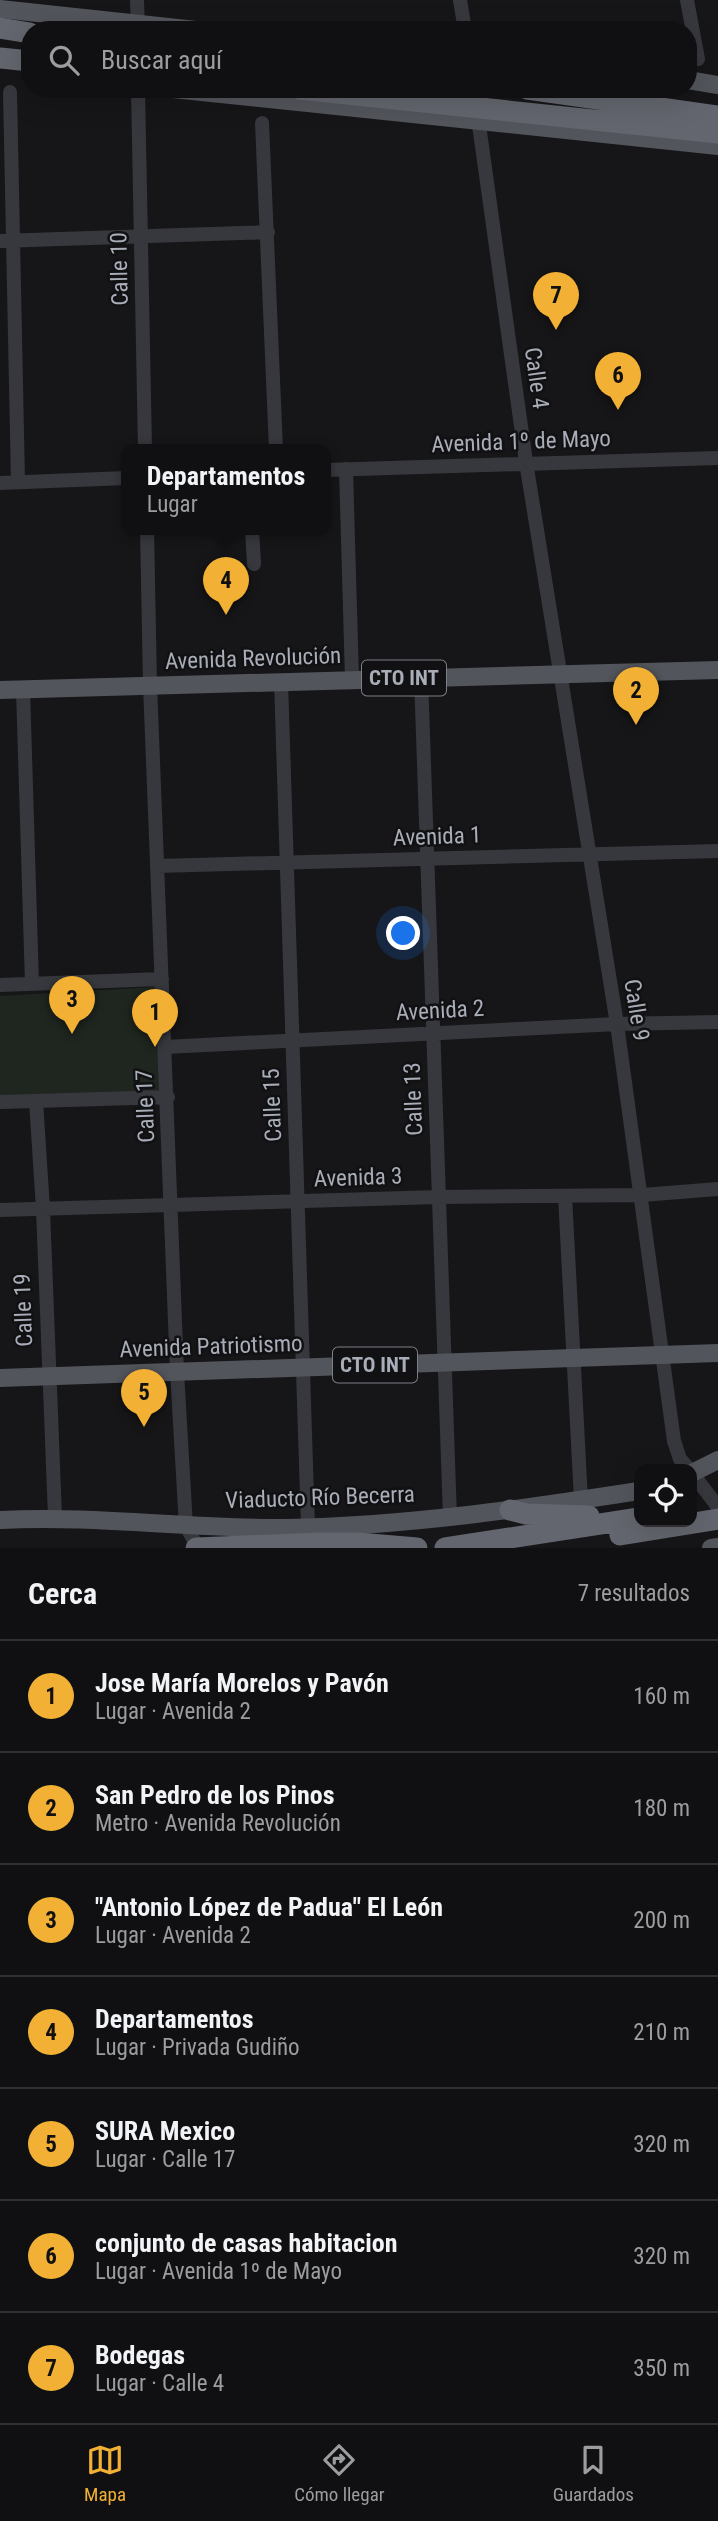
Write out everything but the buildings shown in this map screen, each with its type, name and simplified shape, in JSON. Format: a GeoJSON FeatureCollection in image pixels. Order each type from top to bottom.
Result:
{"type":"FeatureCollection","features":[{"type":"Feature","properties":{"kind":"highway"},"geometry":{"type":"LineString","coordinates":[[0,29],[21,32]]}},
{"type":"Feature","properties":{"kind":"highway"},"geometry":{"type":"LineString","coordinates":[[0,51],[21,53]]}},
{"type":"Feature","properties":{"kind":"highway"},"geometry":{"type":"LineString","coordinates":[[0,58],[21,60]]}},
{"type":"Feature","properties":{"kind":"highway"},"geometry":{"type":"LineString","coordinates":[[387,98],[718,132]]}},
{"type":"Feature","properties":{"kind":"highway"},"geometry":{"type":"LineString","coordinates":[[498,98],[718,125]]}},
{"type":"Feature","properties":{"kind":"highway"},"geometry":{"type":"LineString","coordinates":[[591,98],[718,116]]}},
{"type":"Feature","properties":{"kind":"highway"},"geometry":{"type":"LineString","coordinates":[[668,98],[718,104]]}},
{"type":"Feature","properties":{"kind":"highway"},"geometry":{"type":"LineString","coordinates":[[697,1514],[718,1506]]}},
{"type":"Feature","properties":{"kind":"highway"},"geometry":{"type":"LineString","coordinates":[[510,1510],[526,1514],[616,1516],[633,1519]]}},
{"type":"Feature","properties":{"kind":"highway"},"geometry":{"type":"LineString","coordinates":[[697,1517],[718,1519]]}},
{"type":"Feature","properties":{"kind":"highway"},"geometry":{"type":"LineString","coordinates":[[445,1548],[633,1519]]}},
{"type":"Feature","properties":{"kind":"highway"},"geometry":{"type":"LineString","coordinates":[[535,1548],[638,1527]]}},
{"type":"Feature","properties":{"kind":"highway","name":"Viaducto Río Becerra"},"geometry":{"type":"LineString","coordinates":[[197,1548],[358,1543],[416,1548]]}},
{"type":"Feature","properties":{"kind":"main road"},"geometry":{"type":"LineString","coordinates":[[0,9],[92,21]]}},
{"type":"Feature","properties":{"kind":"main road"},"geometry":{"type":"LineString","coordinates":[[0,68],[21,71]]}},
{"type":"Feature","properties":{"kind":"main road"},"geometry":{"type":"LineString","coordinates":[[697,82],[718,85]]}},
{"type":"Feature","properties":{"kind":"main road"},"geometry":{"type":"LineString","coordinates":[[247,98],[478,119],[718,146]]}},
{"type":"Feature","properties":{"kind":"main road","name":"Avenida Revolución"},"geometry":{"type":"LineString","coordinates":[[0,690],[718,670]]}},
{"type":"Feature","properties":{"kind":"main road","name":"Avenida Patriotismo"},"geometry":{"type":"LineString","coordinates":[[0,1378],[718,1353]]}},
{"type":"Feature","properties":{"kind":"main road"},"geometry":{"type":"LineString","coordinates":[[697,1469],[718,1460]]}},
{"type":"Feature","properties":{"kind":"main road","name":"Viaducto Río Becerra"},"geometry":{"type":"LineString","coordinates":[[0,1520],[55,1517],[186,1526],[308,1527],[450,1518],[634,1492]]}},
{"type":"Feature","properties":{"kind":"main road"},"geometry":{"type":"LineString","coordinates":[[711,1548],[718,1547]]}},
{"type":"Feature","properties":{"kind":"street"},"geometry":{"type":"LineString","coordinates":[[137,0],[138,21]]}},
{"type":"Feature","properties":{"kind":"street"},"geometry":{"type":"LineString","coordinates":[[460,0],[464,21]]}},
{"type":"Feature","properties":{"kind":"street"},"geometry":{"type":"LineString","coordinates":[[687,0],[691,21]]}},
{"type":"Feature","properties":{"kind":"street"},"geometry":{"type":"LineString","coordinates":[[697,54],[698,59]]}},
{"type":"Feature","properties":{"kind":"street"},"geometry":{"type":"LineString","coordinates":[[10,92],[6,240],[18,482]]}},
{"type":"Feature","properties":{"kind":"street","name":"Calle 10"},"geometry":{"type":"LineString","coordinates":[[138,98],[145,444]]}},
{"type":"Feature","properties":{"kind":"street","name":"Calle 4"},"geometry":{"type":"LineString","coordinates":[[474,98],[526,463],[559,673]]}},
{"type":"Feature","properties":{"kind":"street"},"geometry":{"type":"LineString","coordinates":[[262,123],[276,444]]}},
{"type":"Feature","properties":{"kind":"street"},"geometry":{"type":"LineString","coordinates":[[6,240],[268,232]]}},
{"type":"Feature","properties":{"kind":"street","name":"Avenida 1º de Mayo"},"geometry":{"type":"LineString","coordinates":[[331,470],[718,458]]}},
{"type":"Feature","properties":{"kind":"street"},"geometry":{"type":"LineString","coordinates":[[346,469],[352,679]]}},
{"type":"Feature","properties":{"kind":"street"},"geometry":{"type":"LineString","coordinates":[[0,483],[121,478]]}},
{"type":"Feature","properties":{"kind":"street"},"geometry":{"type":"LineString","coordinates":[[147,535],[150,685]]}},
{"type":"Feature","properties":{"kind":"street"},"geometry":{"type":"LineString","coordinates":[[252,535],[254,564]]}},
{"type":"Feature","properties":{"kind":"street","name":"Calle 9"},"geometry":{"type":"LineString","coordinates":[[559,673],[617,1024],[674,1441],[684,1464]]}},
{"type":"Feature","properties":{"kind":"street","name":"Calle 13"},"geometry":{"type":"LineString","coordinates":[[421,677],[450,1518]]}},
{"type":"Feature","properties":{"kind":"street","name":"Calle 15"},"geometry":{"type":"LineString","coordinates":[[281,681],[308,1527]]}},
{"type":"Feature","properties":{"kind":"street","name":"Calle 17"},"geometry":{"type":"LineString","coordinates":[[150,685],[177,1372],[186,1526]]}},
{"type":"Feature","properties":{"kind":"street"},"geometry":{"type":"LineString","coordinates":[[23,689],[32,984]]}},
{"type":"Feature","properties":{"kind":"street","name":"Avenida 1"},"geometry":{"type":"LineString","coordinates":[[158,866],[718,850]]}},
{"type":"Feature","properties":{"kind":"street"},"geometry":{"type":"LineString","coordinates":[[0,985],[162,979]]}},
{"type":"Feature","properties":{"kind":"street","name":"Avenida 2"},"geometry":{"type":"LineString","coordinates":[[165,1046],[617,1024],[718,1022]]}},
{"type":"Feature","properties":{"kind":"street"},"geometry":{"type":"LineString","coordinates":[[0,1102],[168,1097]]}},
{"type":"Feature","properties":{"kind":"street","name":"Calle 19"},"geometry":{"type":"LineString","coordinates":[[36,1101],[55,1517]]}},
{"type":"Feature","properties":{"kind":"street","name":"Avenida 3"},"geometry":{"type":"LineString","coordinates":[[0,1210],[439,1197],[642,1195],[718,1189]]}},
{"type":"Feature","properties":{"kind":"street"},"geometry":{"type":"LineString","coordinates":[[565,1196],[581,1500]]}},
{"type":"Feature","properties":{"kind":"street","name":"Calle 9"},"geometry":{"type":"LineString","coordinates":[[697,1480],[718,1506]]}},
{"type":"Feature","properties":{"kind":"street"},"geometry":{"type":"LineString","coordinates":[[186,1526],[197,1548]]}},
{"type":"Feature","properties":{"kind":"street"},"geometry":{"type":"LineString","coordinates":[[218,1548],[282,1528]]}},
{"type":"Feature","properties":{"kind":"shaded area"},"geometry":{"type":"Polygon","coordinates":[[[155,987],[160,1102],[0,1107],[0,996],[155,987]]]}},
{"type":"Feature","properties":{"kind":"place","name":"Bodegas"},"geometry":{"type":"Point","coordinates":[556,330]}},
{"type":"Feature","properties":{"kind":"place","name":"conjunto de casas habitacion"},"geometry":{"type":"Point","coordinates":[618,410]}},
{"type":"Feature","properties":{"kind":"place","name":"Departamentos"},"geometry":{"type":"Point","coordinates":[226,615]}},
{"type":"Feature","properties":{"kind":"place","name":"San Pedro de los Pinos"},"geometry":{"type":"Point","coordinates":[636,725]}},
{"type":"Feature","properties":{"kind":"place","name":"\"Antonio López de Padua\" El León"},"geometry":{"type":"Point","coordinates":[72,1034]}},
{"type":"Feature","properties":{"kind":"place","name":"Jose María Morelos y Pavón"},"geometry":{"type":"Point","coordinates":[155,1047]}},
{"type":"Feature","properties":{"kind":"place","name":"SURA Mexico"},"geometry":{"type":"Point","coordinates":[144,1427]}}]}
